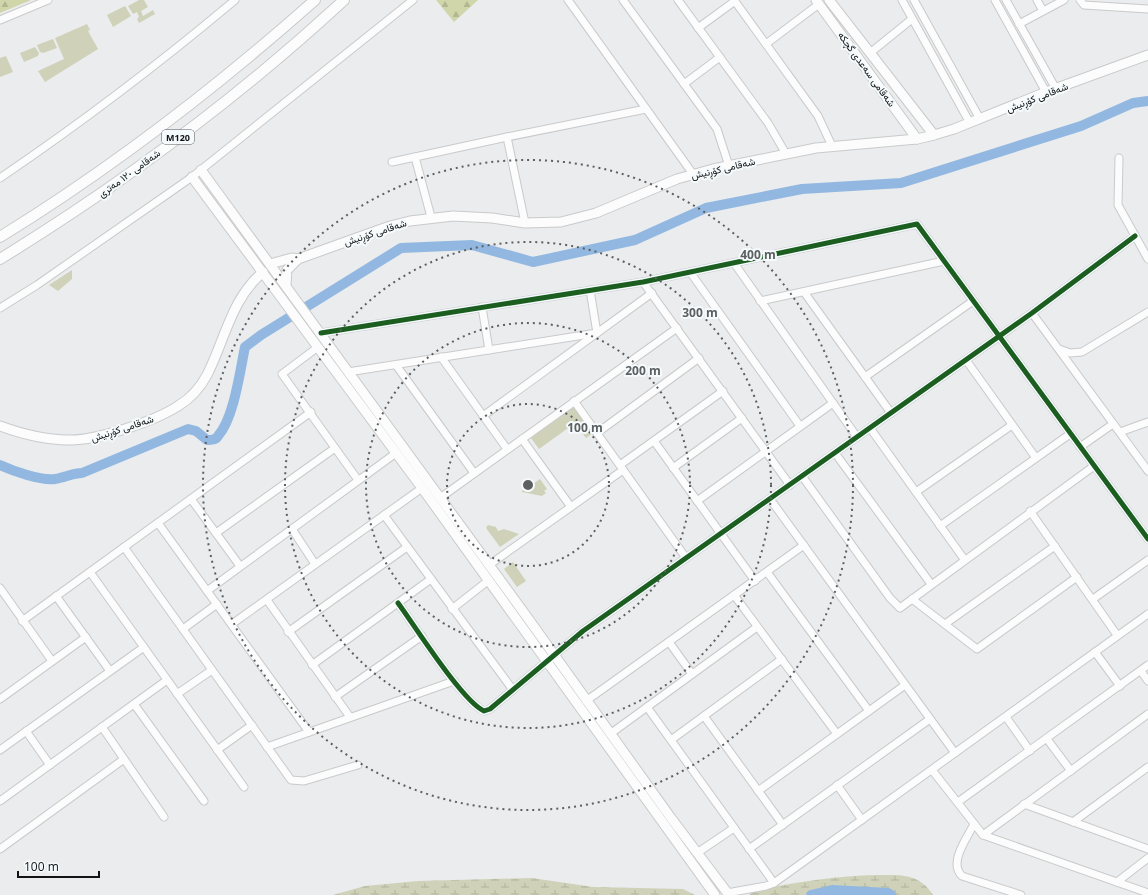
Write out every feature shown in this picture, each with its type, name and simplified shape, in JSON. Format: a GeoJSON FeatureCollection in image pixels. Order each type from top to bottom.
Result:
{"type":"FeatureCollection","features":[{"type":"Feature","properties":{"kind":"highway","name":"شەقامی ١٢٠ مەتری"},"geometry":{"type":"LineString","coordinates":[[0,237],[49,205],[155,131],[248,58],[316,0]]}},
{"type":"Feature","properties":{"kind":"highway","name":"شەقامی ١٢٠ مەتری"},"geometry":{"type":"LineString","coordinates":[[0,259],[88,202],[187,131],[267,67],[344,0]]}},
{"type":"Feature","properties":{"kind":"main road","name":"شەقامی سەعدی گچکە"},"geometry":{"type":"LineString","coordinates":[[829,0],[934,135]]}},
{"type":"Feature","properties":{"kind":"main road","name":"شەقامی سەعدی گچکە"},"geometry":{"type":"LineString","coordinates":[[818,2],[917,139]]}},
{"type":"Feature","properties":{"kind":"main road","name":"شەقامی کۆڕنیش"},"geometry":{"type":"LineString","coordinates":[[270,264],[292,258],[298,259],[390,226],[431,217],[474,217],[525,223],[561,222],[578,219],[693,174],[786,154],[832,146],[917,139],[934,135],[970,123],[1046,92],[1148,55]]}},
{"type":"Feature","properties":{"kind":"main road"},"geometry":{"type":"LineString","coordinates":[[201,170],[286,285],[610,734],[728,894]]}},
{"type":"Feature","properties":{"kind":"main road"},"geometry":{"type":"LineString","coordinates":[[192,177],[422,488],[715,895]]}},
{"type":"Feature","properties":{"kind":"main road"},"geometry":{"type":"LineString","coordinates":[[286,285],[287,270],[298,259]]}},
{"type":"Feature","properties":{"kind":"main road","name":"شەقامی کۆڕنیش"},"geometry":{"type":"LineString","coordinates":[[0,426],[17,432],[56,439],[81,440],[107,435],[169,411],[178,406],[194,393],[204,381],[237,304],[248,288],[263,272]]}},
{"type":"Feature","properties":{"kind":"main road"},"geometry":{"type":"LineString","coordinates":[[310,335],[321,334]]}},
{"type":"Feature","properties":{"kind":"street"},"geometry":{"type":"LineString","coordinates":[[0,20],[48,0]]}},
{"type":"Feature","properties":{"kind":"street"},"geometry":{"type":"LineString","coordinates":[[0,178],[99,107],[191,37],[235,0]]}},
{"type":"Feature","properties":{"kind":"street"},"geometry":{"type":"LineString","coordinates":[[0,308],[37,285],[192,177],[414,0]]}},
{"type":"Feature","properties":{"kind":"street"},"geometry":{"type":"LineString","coordinates":[[623,0],[717,129],[729,166]]}},
{"type":"Feature","properties":{"kind":"street"},"geometry":{"type":"LineString","coordinates":[[678,0],[768,123],[786,154]]}},
{"type":"Feature","properties":{"kind":"street"},"geometry":{"type":"LineString","coordinates":[[902,0],[963,113],[970,123]]}},
{"type":"Feature","properties":{"kind":"street"},"geometry":{"type":"LineString","coordinates":[[914,0],[972,108],[980,119]]}},
{"type":"Feature","properties":{"kind":"street"},"geometry":{"type":"LineString","coordinates":[[995,0],[1046,92]]}},
{"type":"Feature","properties":{"kind":"street"},"geometry":{"type":"LineString","coordinates":[[1006,0],[1056,89]]}},
{"type":"Feature","properties":{"kind":"street"},"geometry":{"type":"LineString","coordinates":[[1037,0],[1043,11]]}},
{"type":"Feature","properties":{"kind":"street"},"geometry":{"type":"LineString","coordinates":[[1019,24],[1064,0]]}},
{"type":"Feature","properties":{"kind":"street"},"geometry":{"type":"LineString","coordinates":[[1080,0],[1084,5],[1148,9]]}},
{"type":"Feature","properties":{"kind":"street"},"geometry":{"type":"LineString","coordinates":[[571,1],[693,174]]}},
{"type":"Feature","properties":{"kind":"street"},"geometry":{"type":"LineString","coordinates":[[698,28],[734,1],[818,116],[832,146]]}},
{"type":"Feature","properties":{"kind":"street"},"geometry":{"type":"LineString","coordinates":[[766,44],[818,2]]}},
{"type":"Feature","properties":{"kind":"street"},"geometry":{"type":"LineString","coordinates":[[870,53],[912,19]]}},
{"type":"Feature","properties":{"kind":"street"},"geometry":{"type":"LineString","coordinates":[[684,84],[720,57]]}},
{"type":"Feature","properties":{"kind":"street"},"geometry":{"type":"LineString","coordinates":[[963,113],[969,113],[972,108]]}},
{"type":"Feature","properties":{"kind":"street"},"geometry":{"type":"LineString","coordinates":[[392,162],[507,136],[646,109]]}},
{"type":"Feature","properties":{"kind":"street"},"geometry":{"type":"LineString","coordinates":[[507,136],[525,223]]}},
{"type":"Feature","properties":{"kind":"street"},"geometry":{"type":"LineString","coordinates":[[415,157],[431,217]]}},
{"type":"Feature","properties":{"kind":"street"},"geometry":{"type":"LineString","coordinates":[[1119,158],[1118,205],[1148,259]]}},
{"type":"Feature","properties":{"kind":"street"},"geometry":{"type":"LineString","coordinates":[[321,334],[643,282],[917,224],[1148,539]]}},
{"type":"Feature","properties":{"kind":"street"},"geometry":{"type":"LineString","coordinates":[[398,603],[454,681],[478,708],[484,711],[490,709],[583,631],[999,337],[1134,236]]}},
{"type":"Feature","properties":{"kind":"street"},"geometry":{"type":"LineString","coordinates":[[760,301],[944,261]]}},
{"type":"Feature","properties":{"kind":"street"},"geometry":{"type":"LineString","coordinates":[[734,263],[857,437]]}},
{"type":"Feature","properties":{"kind":"street"},"geometry":{"type":"LineString","coordinates":[[690,272],[800,426]]}},
{"type":"Feature","properties":{"kind":"street"},"geometry":{"type":"LineString","coordinates":[[643,282],[790,484]]}},
{"type":"Feature","properties":{"kind":"street"},"geometry":{"type":"LineString","coordinates":[[590,290],[597,333]]}},
{"type":"Feature","properties":{"kind":"street"},"geometry":{"type":"LineString","coordinates":[[804,292],[891,413]]}},
{"type":"Feature","properties":{"kind":"street"},"geometry":{"type":"LineString","coordinates":[[483,416],[652,293]]}},
{"type":"Feature","properties":{"kind":"street"},"geometry":{"type":"LineString","coordinates":[[865,377],[973,301]]}},
{"type":"Feature","properties":{"kind":"street"},"geometry":{"type":"LineString","coordinates":[[482,307],[489,350]]}},
{"type":"Feature","properties":{"kind":"street"},"geometry":{"type":"LineString","coordinates":[[1058,348],[1070,353],[1082,352],[1148,312]]}},
{"type":"Feature","properties":{"kind":"street"},"geometry":{"type":"LineString","coordinates":[[1032,313],[1148,471]]}},
{"type":"Feature","properties":{"kind":"street"},"geometry":{"type":"LineString","coordinates":[[440,498],[677,328]]}},
{"type":"Feature","properties":{"kind":"street"},"geometry":{"type":"LineString","coordinates":[[348,372],[597,333]]}},
{"type":"Feature","properties":{"kind":"street"},"geometry":{"type":"LineString","coordinates":[[318,347],[282,374],[358,480]]}},
{"type":"Feature","properties":{"kind":"street"},"geometry":{"type":"LineString","coordinates":[[441,357],[507,449]]}},
{"type":"Feature","properties":{"kind":"street"},"geometry":{"type":"LineString","coordinates":[[597,433],[699,358]]}},
{"type":"Feature","properties":{"kind":"street"},"geometry":{"type":"LineString","coordinates":[[966,360],[1036,458]]}},
{"type":"Feature","properties":{"kind":"street"},"geometry":{"type":"LineString","coordinates":[[396,364],[474,473]]}},
{"type":"Feature","properties":{"kind":"street"},"geometry":{"type":"LineString","coordinates":[[489,565],[571,507],[622,468],[654,441],[723,391]]}},
{"type":"Feature","properties":{"kind":"street"},"geometry":{"type":"LineString","coordinates":[[574,401],[686,558]]}},
{"type":"Feature","properties":{"kind":"street"},"geometry":{"type":"LineString","coordinates":[[697,501],[833,403]]}},
{"type":"Feature","properties":{"kind":"street"},"geometry":{"type":"LineString","coordinates":[[22,621],[310,412]]}},
{"type":"Feature","properties":{"kind":"street"},"geometry":{"type":"LineString","coordinates":[[673,468],[742,418]]}},
{"type":"Feature","properties":{"kind":"street"},"geometry":{"type":"LineString","coordinates":[[1120,432],[1148,422]]}},
{"type":"Feature","properties":{"kind":"street"},"geometry":{"type":"LineString","coordinates":[[1080,447],[1113,424]]}},
{"type":"Feature","properties":{"kind":"street"},"geometry":{"type":"LineString","coordinates":[[916,492],[1012,425]]}},
{"type":"Feature","properties":{"kind":"street"},"geometry":{"type":"LineString","coordinates":[[870,428],[964,559]]}},
{"type":"Feature","properties":{"kind":"street"},"geometry":{"type":"LineString","coordinates":[[940,526],[1070,434]]}},
{"type":"Feature","properties":{"kind":"street"},"geometry":{"type":"LineString","coordinates":[[522,439],[571,507]]}},
{"type":"Feature","properties":{"kind":"street"},"geometry":{"type":"LineString","coordinates":[[654,441],[755,581]]}},
{"type":"Feature","properties":{"kind":"street"},"geometry":{"type":"LineString","coordinates":[[216,533],[335,448]]}},
{"type":"Feature","properties":{"kind":"street"},"geometry":{"type":"LineString","coordinates":[[207,591],[396,453]]}},
{"type":"Feature","properties":{"kind":"street"},"geometry":{"type":"LineString","coordinates":[[835,453],[931,584]]}},
{"type":"Feature","properties":{"kind":"street"},"geometry":{"type":"LineString","coordinates":[[802,476],[890,598],[900,608],[964,559],[1094,466]]}},
{"type":"Feature","properties":{"kind":"street"},"geometry":{"type":"LineString","coordinates":[[232,624],[422,488]]}},
{"type":"Feature","properties":{"kind":"street"},"geometry":{"type":"LineString","coordinates":[[191,499],[240,566]]}},
{"type":"Feature","properties":{"kind":"street"},"geometry":{"type":"LineString","coordinates":[[770,499],[955,753]]}},
{"type":"Feature","properties":{"kind":"street"},"geometry":{"type":"LineString","coordinates":[[1030,511],[1117,635]]}},
{"type":"Feature","properties":{"kind":"street"},"geometry":{"type":"LineString","coordinates":[[384,515],[513,690]]}},
{"type":"Feature","properties":{"kind":"street"},"geometry":{"type":"LineString","coordinates":[[158,523],[309,732]]}},
{"type":"Feature","properties":{"kind":"street"},"geometry":{"type":"LineString","coordinates":[[292,529],[315,564]]}},
{"type":"Feature","properties":{"kind":"street"},"geometry":{"type":"LineString","coordinates":[[586,701],[804,545]]}},
{"type":"Feature","properties":{"kind":"street"},"geometry":{"type":"LineString","coordinates":[[945,624],[1055,546]]}},
{"type":"Feature","properties":{"kind":"street"},"geometry":{"type":"LineString","coordinates":[[124,547],[291,780],[304,781],[358,765]]}},
{"type":"Feature","properties":{"kind":"street"},"geometry":{"type":"LineString","coordinates":[[288,632],[407,547]]}},
{"type":"Feature","properties":{"kind":"street"},"geometry":{"type":"LineString","coordinates":[[1093,599],[1148,560]]}},
{"type":"Feature","properties":{"kind":"street"},"geometry":{"type":"LineString","coordinates":[[90,572],[244,787]]}},
{"type":"Feature","properties":{"kind":"street"},"geometry":{"type":"LineString","coordinates":[[767,572],[869,711]]}},
{"type":"Feature","properties":{"kind":"street"},"geometry":{"type":"LineString","coordinates":[[912,599],[977,649],[1077,577]]}},
{"type":"Feature","properties":{"kind":"street"},"geometry":{"type":"LineString","coordinates":[[312,665],[430,579]]}},
{"type":"Feature","properties":{"kind":"street"},"geometry":{"type":"LineString","coordinates":[[452,609],[489,580]]}},
{"type":"Feature","properties":{"kind":"street"},"geometry":{"type":"LineString","coordinates":[[0,588],[22,621],[52,661]]}},
{"type":"Feature","properties":{"kind":"street"},"geometry":{"type":"LineString","coordinates":[[734,595],[837,734]]}},
{"type":"Feature","properties":{"kind":"street"},"geometry":{"type":"LineString","coordinates":[[56,596],[110,671]]}},
{"type":"Feature","properties":{"kind":"street"},"geometry":{"type":"LineString","coordinates":[[267,600],[288,632],[350,717]]}},
{"type":"Feature","properties":{"kind":"street"},"geometry":{"type":"LineString","coordinates":[[182,629],[216,604]]}},
{"type":"Feature","properties":{"kind":"street"},"geometry":{"type":"LineString","coordinates":[[728,894],[774,883],[1148,614]]}},
{"type":"Feature","properties":{"kind":"street"},"geometry":{"type":"LineString","coordinates":[[610,734],[757,626]]}},
{"type":"Feature","properties":{"kind":"street"},"geometry":{"type":"LineString","coordinates":[[335,697],[422,636]]}},
{"type":"Feature","properties":{"kind":"street"},"geometry":{"type":"LineString","coordinates":[[0,699],[86,637]]}},
{"type":"Feature","properties":{"kind":"street"},"geometry":{"type":"LineString","coordinates":[[669,642],[692,674]]}},
{"type":"Feature","properties":{"kind":"street"},"geometry":{"type":"LineString","coordinates":[[0,750],[144,647]]}},
{"type":"Feature","properties":{"kind":"street"},"geometry":{"type":"LineString","coordinates":[[1095,652],[1120,686]]}},
{"type":"Feature","properties":{"kind":"street"},"geometry":{"type":"LineString","coordinates":[[671,740],[782,659]]}},
{"type":"Feature","properties":{"kind":"street"},"geometry":{"type":"LineString","coordinates":[[958,802],[1148,665]]}},
{"type":"Feature","properties":{"kind":"street"},"geometry":{"type":"LineString","coordinates":[[177,694],[212,670]]}},
{"type":"Feature","properties":{"kind":"street"},"geometry":{"type":"LineString","coordinates":[[1141,671],[1148,681]]}},
{"type":"Feature","properties":{"kind":"street"},"geometry":{"type":"LineString","coordinates":[[0,801],[167,680]]}},
{"type":"Feature","properties":{"kind":"street"},"geometry":{"type":"LineString","coordinates":[[267,747],[454,681]]}},
{"type":"Feature","properties":{"kind":"street"},"geometry":{"type":"LineString","coordinates":[[758,791],[905,685]]}},
{"type":"Feature","properties":{"kind":"street"},"geometry":{"type":"LineString","coordinates":[[134,704],[204,801]]}},
{"type":"Feature","properties":{"kind":"street"},"geometry":{"type":"LineString","coordinates":[[647,707],[774,883]]}},
{"type":"Feature","properties":{"kind":"street"},"geometry":{"type":"LineString","coordinates":[[984,835],[1148,714]]}},
{"type":"Feature","properties":{"kind":"street"},"geometry":{"type":"LineString","coordinates":[[704,716],[783,825]]}},
{"type":"Feature","properties":{"kind":"street"},"geometry":{"type":"LineString","coordinates":[[1006,717],[1030,751]]}},
{"type":"Feature","properties":{"kind":"street"},"geometry":{"type":"LineString","coordinates":[[749,849],[930,719]]}},
{"type":"Feature","properties":{"kind":"street"},"geometry":{"type":"LineString","coordinates":[[217,750],[252,725]]}},
{"type":"Feature","properties":{"kind":"street"},"geometry":{"type":"LineString","coordinates":[[102,727],[164,816]]}},
{"type":"Feature","properties":{"kind":"street"},"geometry":{"type":"LineString","coordinates":[[26,731],[50,765]]}},
{"type":"Feature","properties":{"kind":"street"},"geometry":{"type":"LineString","coordinates":[[1047,739],[1070,771]]}},
{"type":"Feature","properties":{"kind":"street"},"geometry":{"type":"LineString","coordinates":[[0,848],[124,759]]}},
{"type":"Feature","properties":{"kind":"street"},"geometry":{"type":"LineString","coordinates":[[1073,822],[1148,767]]}},
{"type":"Feature","properties":{"kind":"street"},"geometry":{"type":"LineString","coordinates":[[932,770],[984,835],[1148,892]]}},
{"type":"Feature","properties":{"kind":"street"},"geometry":{"type":"LineString","coordinates":[[837,785],[862,820]]}},
{"type":"Feature","properties":{"kind":"street"},"geometry":{"type":"LineString","coordinates":[[1024,804],[1148,849]]}},
{"type":"Feature","properties":{"kind":"street"},"geometry":{"type":"LineString","coordinates":[[974,824],[956,865],[957,871],[962,876],[1021,895]]}},
{"type":"Feature","properties":{"kind":"street"},"geometry":{"type":"LineString","coordinates":[[697,853],[734,828]]}},
{"type":"Feature","properties":{"kind":"street"},"geometry":{"type":"LineString","coordinates":[[1117,882],[1148,858]]}},
{"type":"Feature","properties":{"kind":"green space"},"geometry":{"type":"Polygon","coordinates":[[[0,0],[31,0],[0,13],[0,0]]]}},
{"type":"Feature","properties":{"kind":"green space"},"geometry":{"type":"Polygon","coordinates":[[[139,0],[144,0],[148,7],[141,11],[143,16],[153,10],[155,14],[139,23],[137,19],[139,17],[137,12],[133,14],[128,6],[139,0]]]}},
{"type":"Feature","properties":{"kind":"green space"},"geometry":{"type":"Polygon","coordinates":[[[436,0],[478,0],[454,22],[436,0]]]}},
{"type":"Feature","properties":{"kind":"green space"},"geometry":{"type":"Polygon","coordinates":[[[125,6],[131,16],[113,27],[107,15],[125,6]]]}},
{"type":"Feature","properties":{"kind":"green space"},"geometry":{"type":"Polygon","coordinates":[[[87,24],[90,30],[88,31],[98,49],[45,82],[38,71],[64,59],[55,38],[87,24]]]}},
{"type":"Feature","properties":{"kind":"green space"},"geometry":{"type":"Polygon","coordinates":[[[53,39],[57,48],[43,53],[40,52],[37,45],[53,39]]]}},
{"type":"Feature","properties":{"kind":"green space"},"geometry":{"type":"Polygon","coordinates":[[[35,47],[39,53],[38,56],[24,62],[20,53],[35,47]]]}},
{"type":"Feature","properties":{"kind":"green space"},"geometry":{"type":"Polygon","coordinates":[[[6,56],[13,72],[0,77],[0,58],[6,56]]]}},
{"type":"Feature","properties":{"kind":"green space"},"geometry":{"type":"Polygon","coordinates":[[[72,270],[72,279],[58,291],[49,285],[72,270]]]}},
{"type":"Feature","properties":{"kind":"green space"},"geometry":{"type":"Polygon","coordinates":[[[574,407],[593,433],[586,438],[575,423],[539,449],[531,438],[574,407]]]}},
{"type":"Feature","properties":{"kind":"green space"},"geometry":{"type":"Polygon","coordinates":[[[527,478],[533,484],[540,479],[547,489],[544,491],[546,493],[542,496],[522,492],[527,478]]]}},
{"type":"Feature","properties":{"kind":"green space"},"geometry":{"type":"Polygon","coordinates":[[[488,525],[496,527],[498,531],[504,529],[519,534],[500,547],[486,528],[488,525]]]}},
{"type":"Feature","properties":{"kind":"green space"},"geometry":{"type":"Polygon","coordinates":[[[513,562],[526,581],[517,587],[504,569],[513,562]]]}},
{"type":"Feature","properties":{"kind":"green space"},"geometry":{"type":"Polygon","coordinates":[[[894,875],[916,879],[928,888],[933,895],[749,895],[753,891],[800,882],[830,878],[894,875]]]}},
{"type":"Feature","properties":{"kind":"green space"},"geometry":{"type":"Polygon","coordinates":[[[532,878],[593,887],[683,889],[695,895],[333,895],[365,886],[418,881],[532,878]]]}},
{"type":"Feature","properties":{"kind":"waterway"},"geometry":{"type":"LineString","coordinates":[[0,465],[19,473],[35,477],[55,479],[82,473],[188,429],[196,431],[207,440],[215,439],[224,428],[232,406],[245,347],[261,335],[401,248],[472,245],[533,262],[635,240],[706,208],[802,189],[901,183],[1081,126],[1133,103],[1148,101]]}},
{"type":"Feature","properties":{"kind":"waterway"},"geometry":{"type":"LineString","coordinates":[[811,895],[832,890],[888,893],[891,895]]}},
{"type":"Feature","properties":{"kind":"cycle path"},"geometry":{"type":"LineString","coordinates":[[321,333],[643,282],[917,224],[1148,539]]}},
{"type":"Feature","properties":{"kind":"cycle path"},"geometry":{"type":"LineString","coordinates":[[398,603],[439,662],[464,693],[484,711],[490,709],[583,631],[1032,313],[1135,236]]}}]}
